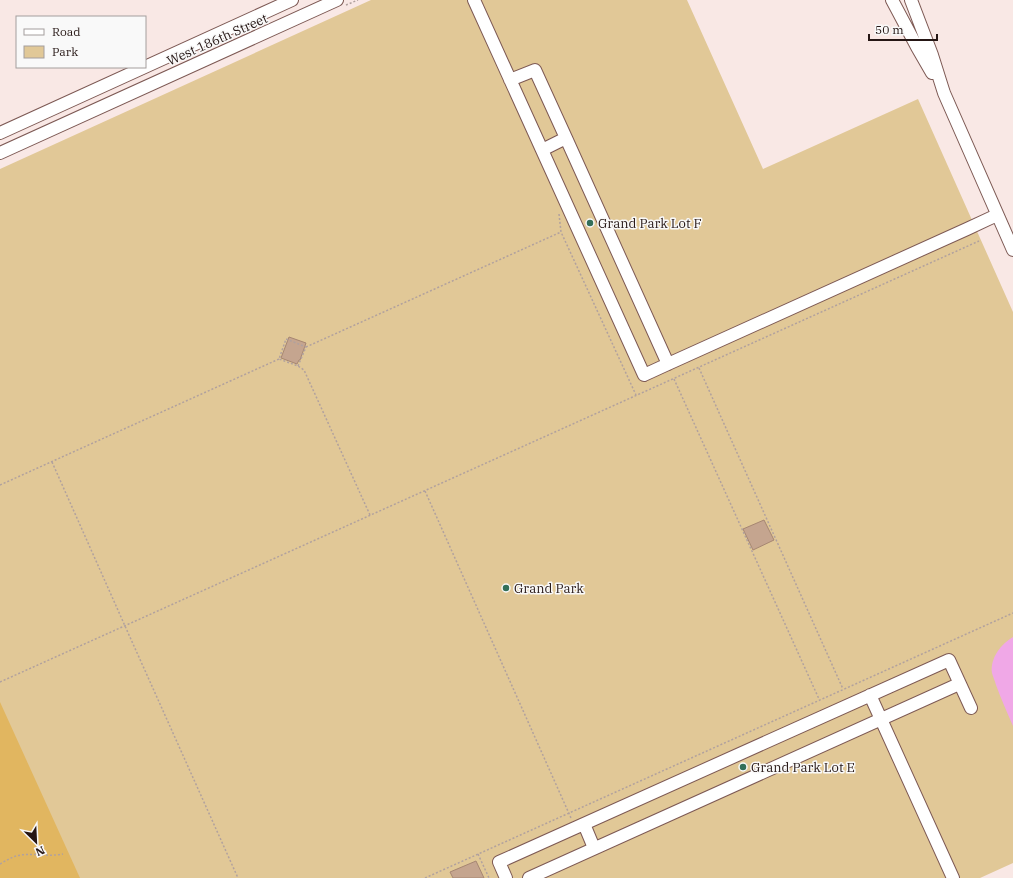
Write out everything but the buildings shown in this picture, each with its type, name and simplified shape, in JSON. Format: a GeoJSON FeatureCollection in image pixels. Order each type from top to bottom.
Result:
{"type":"FeatureCollection","features":[{"type":"Feature","properties":{"kind":"street","name":"West 186th Street"},"geometry":{"type":"LineString","coordinates":[[146,66],[292,0]]}},
{"type":"Feature","properties":{"kind":"street","name":"West 186th Street"},"geometry":{"type":"LineString","coordinates":[[0,153],[337,0]]}},
{"type":"Feature","properties":{"kind":"street"},"geometry":{"type":"LineString","coordinates":[[474,0],[644,375],[998,215]]}},
{"type":"Feature","properties":{"kind":"street"},"geometry":{"type":"LineString","coordinates":[[892,0],[917,48],[944,93]]}},
{"type":"Feature","properties":{"kind":"street"},"geometry":{"type":"LineString","coordinates":[[911,0],[932,55],[944,93],[1013,250]]}},
{"type":"Feature","properties":{"kind":"street","name":"West 186th Street"},"geometry":{"type":"LineString","coordinates":[[0,133],[143,68]]}},
{"type":"Feature","properties":{"kind":"street"},"geometry":{"type":"LineString","coordinates":[[510,80],[535,70],[668,364]]}},
{"type":"Feature","properties":{"kind":"street"},"geometry":{"type":"LineString","coordinates":[[542,150],[566,138]]}},
{"type":"Feature","properties":{"kind":"street"},"geometry":{"type":"LineString","coordinates":[[506,878],[499,862],[949,660],[971,708]]}},
{"type":"Feature","properties":{"kind":"street"},"geometry":{"type":"LineString","coordinates":[[528,878],[959,684]]}},
{"type":"Feature","properties":{"kind":"street"},"geometry":{"type":"LineString","coordinates":[[870,695],[953,878]]}},
{"type":"Feature","properties":{"kind":"street"},"geometry":{"type":"LineString","coordinates":[[580,826],[594,848]]}},
{"type":"Feature","properties":{"kind":"path"},"geometry":{"type":"LineString","coordinates":[[559,211],[561,232],[636,396]]}},
{"type":"Feature","properties":{"kind":"path"},"geometry":{"type":"LineString","coordinates":[[298,366],[306,347],[561,232]]}},
{"type":"Feature","properties":{"kind":"path"},"geometry":{"type":"LineString","coordinates":[[0,682],[979,241]]}},
{"type":"Feature","properties":{"kind":"path"},"geometry":{"type":"LineString","coordinates":[[279,359],[286,339],[306,347]]}},
{"type":"Feature","properties":{"kind":"path"},"geometry":{"type":"LineString","coordinates":[[0,485],[279,359],[298,366],[304,370],[370,515]]}},
{"type":"Feature","properties":{"kind":"path"},"geometry":{"type":"LineString","coordinates":[[698,368],[843,690]]}},
{"type":"Feature","properties":{"kind":"path"},"geometry":{"type":"LineString","coordinates":[[674,379],[819,700]]}},
{"type":"Feature","properties":{"kind":"path"},"geometry":{"type":"LineString","coordinates":[[52,462],[238,878]]}},
{"type":"Feature","properties":{"kind":"path"},"geometry":{"type":"LineString","coordinates":[[425,491],[569,813],[580,826]]}},
{"type":"Feature","properties":{"kind":"path"},"geometry":{"type":"LineString","coordinates":[[425,878],[1013,613]]}},
{"type":"Feature","properties":{"kind":"path"},"geometry":{"type":"LineString","coordinates":[[0,864],[19,855],[63,854]]}},
{"type":"Feature","properties":{"kind":"path"},"geometry":{"type":"LineString","coordinates":[[478,854],[489,878]]}},
{"type":"Feature","properties":{"kind":"green space","name":"Grand Park"},"geometry":{"type":"Polygon","coordinates":[[[371,0],[687,0],[763,169],[918,99],[1013,312],[1013,863],[980,878],[0,878],[0,169],[371,0]]]}},
{"type":"Feature","properties":{"kind":"shaded area"},"geometry":{"type":"Polygon","coordinates":[[[1013,637],[1013,726],[996,685],[992,673],[992,667],[997,652],[1004,643],[1013,637]]]}},
{"type":"Feature","properties":{"kind":"shaded area"},"geometry":{"type":"Polygon","coordinates":[[[0,702],[80,878],[0,878],[0,702]]]}},
{"type":"Feature","properties":{"kind":"place","name":"Grand Park Lot F"},"geometry":{"type":"Point","coordinates":[590,223]}},
{"type":"Feature","properties":{"kind":"place","name":"Grand Park"},"geometry":{"type":"Point","coordinates":[506,588]}},
{"type":"Feature","properties":{"kind":"place","name":"Grand Park Lot E"},"geometry":{"type":"Point","coordinates":[743,767]}}]}
